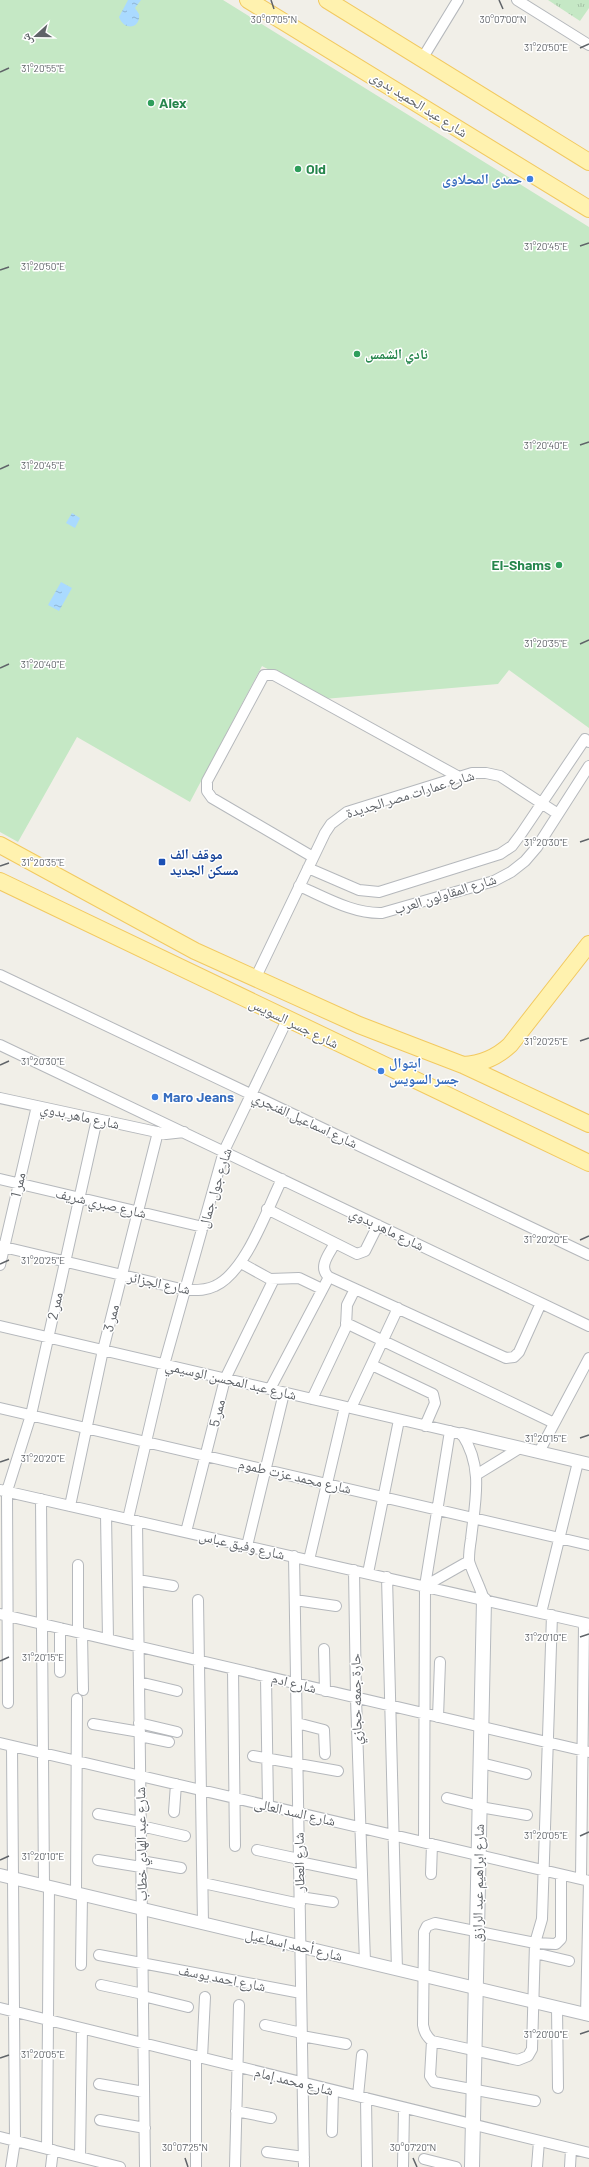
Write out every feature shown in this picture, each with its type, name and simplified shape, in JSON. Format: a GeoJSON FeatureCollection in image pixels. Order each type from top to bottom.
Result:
{"type":"FeatureCollection","features":[{"type":"Feature","properties":{"kind":"main road","name":"شارع عبد الحميد بدوى"},"geometry":{"type":"LineString","coordinates":[[248,0],[589,209]]}},
{"type":"Feature","properties":{"kind":"main road"},"geometry":{"type":"LineString","coordinates":[[335,2],[422,59],[589,162]]}},
{"type":"Feature","properties":{"kind":"main road","name":"شارع جسر السويس"},"geometry":{"type":"LineString","coordinates":[[0,845],[195,951],[359,1025],[463,1065],[589,1124]]}},
{"type":"Feature","properties":{"kind":"main road","name":"شارع جسر السويس"},"geometry":{"type":"LineString","coordinates":[[0,881],[287,1020],[589,1163]]}},
{"type":"Feature","properties":{"kind":"main road"},"geometry":{"type":"LineString","coordinates":[[589,945],[589,953]]}},
{"type":"Feature","properties":{"kind":"main road"},"geometry":{"type":"LineString","coordinates":[[463,1065],[486,1061],[505,1050],[589,945]]}},
{"type":"Feature","properties":{"kind":"main road","name":"شارع ابراهيم عبد الرازق"},"geometry":{"type":"LineString","coordinates":[[472,2167],[484,1600]]}},
{"type":"Feature","properties":{"kind":"street"},"geometry":{"type":"LineString","coordinates":[[422,59],[458,0]]}},
{"type":"Feature","properties":{"kind":"street"},"geometry":{"type":"LineString","coordinates":[[517,0],[588,43]]}},
{"type":"Feature","properties":{"kind":"street"},"geometry":{"type":"LineString","coordinates":[[313,857],[212,798],[207,791],[207,782],[264,675],[274,675],[459,777]]}},
{"type":"Feature","properties":{"kind":"street","name":"شارع المقاولون العرب"},"geometry":{"type":"LineString","coordinates":[[308,868],[359,890],[374,892],[389,889],[500,854],[512,846],[587,740]]}},
{"type":"Feature","properties":{"kind":"street","name":"شارع المقاولون العرب"},"geometry":{"type":"LineString","coordinates":[[299,886],[357,911],[376,914],[494,881],[511,872],[525,861],[537,847],[589,766]]}},
{"type":"Feature","properties":{"kind":"street","name":"شارع عمارات مصر الجديدة"},"geometry":{"type":"LineString","coordinates":[[255,979],[313,857],[331,824],[347,812],[472,773],[486,773],[500,776],[558,814]]}},
{"type":"Feature","properties":{"kind":"street","name":"شارع اسماعيل الفنجري"},"geometry":{"type":"LineString","coordinates":[[0,975],[589,1255]]}},
{"type":"Feature","properties":{"kind":"street","name":"شارع جول جمال"},"geometry":{"type":"LineString","coordinates":[[146,1442],[164,1364],[224,1151],[287,1020]]}},
{"type":"Feature","properties":{"kind":"street","name":"شارع ماهر بدوي"},"geometry":{"type":"LineString","coordinates":[[0,1045],[589,1326]]}},
{"type":"Feature","properties":{"kind":"street","name":"شارع ماهر بدوي"},"geometry":{"type":"LineString","coordinates":[[0,1098],[158,1132],[175,1134],[184,1132]]}},
{"type":"Feature","properties":{"kind":"street","name":"ممر 1"},"geometry":{"type":"LineString","coordinates":[[0,1264],[2,1246],[19,1184],[37,1106]]}},
{"type":"Feature","properties":{"kind":"street","name":"ممر 2"},"geometry":{"type":"LineString","coordinates":[[8,1703],[4,1615],[4,1491],[31,1415],[98,1119]]}},
{"type":"Feature","properties":{"kind":"street","name":"ممر 3"},"geometry":{"type":"LineString","coordinates":[[70,1506],[103,1350],[158,1132]]}},
{"type":"Feature","properties":{"kind":"street","name":"شارع صبري شريف"},"geometry":{"type":"LineString","coordinates":[[0,1179],[203,1227]]}},
{"type":"Feature","properties":{"kind":"street","name":"شارع الجزائر"},"geometry":{"type":"LineString","coordinates":[[2,1246],[185,1290],[201,1290],[214,1287],[226,1280],[241,1263],[282,1179]]}},
{"type":"Feature","properties":{"kind":"street"},"geometry":{"type":"LineString","coordinates":[[268,1209],[357,1254],[362,1254],[365,1251],[378,1225]]}},
{"type":"Feature","properties":{"kind":"street"},"geometry":{"type":"LineString","coordinates":[[335,1243],[323,1266],[324,1272],[329,1277],[506,1358],[510,1358],[519,1352],[541,1303]]}},
{"type":"Feature","properties":{"kind":"street"},"geometry":{"type":"LineString","coordinates":[[241,1263],[274,1279],[299,1278],[322,1289]]}},
{"type":"Feature","properties":{"kind":"street"},"geometry":{"type":"LineString","coordinates":[[270,1389],[329,1277]]}},
{"type":"Feature","properties":{"kind":"street","name":"ممر 5"},"geometry":{"type":"LineString","coordinates":[[186,1532],[225,1379],[274,1279]]}},
{"type":"Feature","properties":{"kind":"street"},"geometry":{"type":"LineString","coordinates":[[312,1399],[346,1324],[347,1305],[355,1289]]}},
{"type":"Feature","properties":{"kind":"street"},"geometry":{"type":"LineString","coordinates":[[309,1560],[327,1484],[348,1408],[372,1365],[398,1308]]}},
{"type":"Feature","properties":{"kind":"street"},"geometry":{"type":"LineString","coordinates":[[346,1324],[554,1423]]}},
{"type":"Feature","properties":{"kind":"street","name":"شارع عبد المحسن الوسيمي"},"geometry":{"type":"LineString","coordinates":[[0,1326],[583,1463]]}},
{"type":"Feature","properties":{"kind":"street"},"geometry":{"type":"LineString","coordinates":[[539,1452],[589,1358]]}},
{"type":"Feature","properties":{"kind":"street"},"geometry":{"type":"LineString","coordinates":[[372,1365],[433,1394],[436,1403],[424,1426]]}},
{"type":"Feature","properties":{"kind":"street"},"geometry":{"type":"LineString","coordinates":[[247,1546],[284,1393]]}},
{"type":"Feature","properties":{"kind":"street","name":"شارع محمد عزت طموم"},"geometry":{"type":"LineString","coordinates":[[0,1408],[589,1545]]}},
{"type":"Feature","properties":{"kind":"street"},"geometry":{"type":"LineString","coordinates":[[368,1573],[399,1420]]}},
{"type":"Feature","properties":{"kind":"street"},"geometry":{"type":"LineString","coordinates":[[431,1874],[428,1843],[424,1714],[425,1586],[450,1431]]}},
{"type":"Feature","properties":{"kind":"street"},"geometry":{"type":"LineString","coordinates":[[462,1434],[470,1447],[475,1461],[476,1475],[469,1561],[478,1580],[484,1600]]}},
{"type":"Feature","properties":{"kind":"street","name":"شارع عبد الهادي خطاب"},"geometry":{"type":"LineString","coordinates":[[145,2167],[138,1580],[132,1520],[146,1442]]}},
{"type":"Feature","properties":{"kind":"street"},"geometry":{"type":"LineString","coordinates":[[476,1475],[520,1448]]}},
{"type":"Feature","properties":{"kind":"street"},"geometry":{"type":"LineString","coordinates":[[541,1613],[559,1538],[583,1463]]}},
{"type":"Feature","properties":{"kind":"street","name":"شارع وفيق عباس"},"geometry":{"type":"LineString","coordinates":[[4,1491],[587,1623]]}},
{"type":"Feature","properties":{"kind":"street"},"geometry":{"type":"LineString","coordinates":[[41,1499],[41,1624],[51,2167]]}},
{"type":"Feature","properties":{"kind":"street"},"geometry":{"type":"LineString","coordinates":[[106,1514],[108,1639]]}},
{"type":"Feature","properties":{"kind":"street","name":"شارع العطار"},"geometry":{"type":"LineString","coordinates":[[294,1556],[304,2162]]}},
{"type":"Feature","properties":{"kind":"street"},"geometry":{"type":"LineString","coordinates":[[425,1586],[469,1561]]}},
{"type":"Feature","properties":{"kind":"street"},"geometry":{"type":"LineString","coordinates":[[78,1565],[80,1694],[77,1761],[81,1965]]}},
{"type":"Feature","properties":{"kind":"street","name":"حارة جمعه حجازي"},"geometry":{"type":"LineString","coordinates":[[354,1570],[356,1698],[365,1962]]}},
{"type":"Feature","properties":{"kind":"street"},"geometry":{"type":"LineString","coordinates":[[386,1577],[397,1970]]}},
{"type":"Feature","properties":{"kind":"street"},"geometry":{"type":"LineString","coordinates":[[138,1580],[173,1586]]}},
{"type":"Feature","properties":{"kind":"street"},"geometry":{"type":"LineString","coordinates":[[198,1600],[203,1924]]}},
{"type":"Feature","properties":{"kind":"street"},"geometry":{"type":"LineString","coordinates":[[295,1600],[336,1606]]}},
{"type":"Feature","properties":{"kind":"street","name":"شارع ادم"},"geometry":{"type":"LineString","coordinates":[[4,1615],[586,1751]]}},
{"type":"Feature","properties":{"kind":"street"},"geometry":{"type":"LineString","coordinates":[[552,1615],[542,1919],[535,1948],[532,2049],[528,2056],[518,2060],[432,2041],[427,2036],[424,2029],[423,1976],[424,1932],[427,1926],[435,1923],[477,1931],[535,1948],[569,1961]]}},
{"type":"Feature","properties":{"kind":"street"},"geometry":{"type":"LineString","coordinates":[[587,1623],[586,1880],[588,2016]]}},
{"type":"Feature","properties":{"kind":"street"},"geometry":{"type":"LineString","coordinates":[[60,1628],[60,1672]]}},
{"type":"Feature","properties":{"kind":"street"},"geometry":{"type":"LineString","coordinates":[[324,1649],[324,1691]]}},
{"type":"Feature","properties":{"kind":"street"},"geometry":{"type":"LineString","coordinates":[[438,1717],[440,1662]]}},
{"type":"Feature","properties":{"kind":"street"},"geometry":{"type":"LineString","coordinates":[[233,1669],[235,1846]]}},
{"type":"Feature","properties":{"kind":"street"},"geometry":{"type":"LineString","coordinates":[[266,1677],[268,1806]]}},
{"type":"Feature","properties":{"kind":"street"},"geometry":{"type":"LineString","coordinates":[[139,1682],[178,1691]]}},
{"type":"Feature","properties":{"kind":"street"},"geometry":{"type":"LineString","coordinates":[[297,1723],[324,1730],[325,1754]]}},
{"type":"Feature","properties":{"kind":"street"},"geometry":{"type":"LineString","coordinates":[[93,1724],[140,1730],[177,1732]]}},
{"type":"Feature","properties":{"kind":"street"},"geometry":{"type":"LineString","coordinates":[[140,1730],[169,1742]]}},
{"type":"Feature","properties":{"kind":"street","name":"شارع السد العالى"},"geometry":{"type":"LineString","coordinates":[[0,1743],[586,1880]]}},
{"type":"Feature","properties":{"kind":"street"},"geometry":{"type":"LineString","coordinates":[[11,2167],[15,2141],[12,1746]]}},
{"type":"Feature","properties":{"kind":"street"},"geometry":{"type":"LineString","coordinates":[[253,1756],[338,1771]]}},
{"type":"Feature","properties":{"kind":"street"},"geometry":{"type":"LineString","coordinates":[[481,1763],[526,1774]]}},
{"type":"Feature","properties":{"kind":"street"},"geometry":{"type":"LineString","coordinates":[[174,1812],[176,1784]]}},
{"type":"Feature","properties":{"kind":"street"},"geometry":{"type":"LineString","coordinates":[[447,1798],[527,1815]]}},
{"type":"Feature","properties":{"kind":"street"},"geometry":{"type":"LineString","coordinates":[[98,1814],[184,1836]]}},
{"type":"Feature","properties":{"kind":"street"},"geometry":{"type":"LineString","coordinates":[[257,1850],[362,1875]]}},
{"type":"Feature","properties":{"kind":"street"},"geometry":{"type":"LineString","coordinates":[[98,1860],[181,1868]]}},
{"type":"Feature","properties":{"kind":"street"},"geometry":{"type":"LineString","coordinates":[[535,1948],[552,1945],[561,1939],[561,1874]]}},
{"type":"Feature","properties":{"kind":"street","name":"شارع أحمد إسماعيل"},"geometry":{"type":"LineString","coordinates":[[0,1875],[557,2007],[588,2016]]}},
{"type":"Feature","properties":{"kind":"street"},"geometry":{"type":"LineString","coordinates":[[203,1883],[300,1900],[333,1902]]}},
{"type":"Feature","properties":{"kind":"street","name":"شارع احمد يوسف"},"geometry":{"type":"LineString","coordinates":[[99,1955],[143,1962],[301,1993]]}},
{"type":"Feature","properties":{"kind":"street"},"geometry":{"type":"LineString","coordinates":[[100,1985],[188,2007]]}},
{"type":"Feature","properties":{"kind":"street"},"geometry":{"type":"LineString","coordinates":[[196,2167],[199,2057],[205,1997]]}},
{"type":"Feature","properties":{"kind":"street"},"geometry":{"type":"LineString","coordinates":[[236,2167],[236,2066],[239,2005]]}},
{"type":"Feature","properties":{"kind":"street"},"geometry":{"type":"LineString","coordinates":[[557,2007],[558,2088]]}},
{"type":"Feature","properties":{"kind":"street","name":"شارع محمد إمام"},"geometry":{"type":"LineString","coordinates":[[0,2008],[589,2153]]}},
{"type":"Feature","properties":{"kind":"street"},"geometry":{"type":"LineString","coordinates":[[265,2024],[346,2044]]}},
{"type":"Feature","properties":{"kind":"street"},"geometry":{"type":"LineString","coordinates":[[82,2029],[84,2161]]}},
{"type":"Feature","properties":{"kind":"street"},"geometry":{"type":"LineString","coordinates":[[432,2041],[430,2076],[432,2080],[535,2102]]}},
{"type":"Feature","properties":{"kind":"street"},"geometry":{"type":"LineString","coordinates":[[362,2056],[362,2097],[367,2167]]}},
{"type":"Feature","properties":{"kind":"street"},"geometry":{"type":"LineString","coordinates":[[99,2084],[144,2092]]}},
{"type":"Feature","properties":{"kind":"street"},"geometry":{"type":"LineString","coordinates":[[332,2132],[333,2090]]}},
{"type":"Feature","properties":{"kind":"street"},"geometry":{"type":"LineString","coordinates":[[403,2167],[404,2108]]}},
{"type":"Feature","properties":{"kind":"street"},"geometry":{"type":"LineString","coordinates":[[236,2111],[271,2118]]}},
{"type":"Feature","properties":{"kind":"street"},"geometry":{"type":"LineString","coordinates":[[100,2120],[145,2128]]}},
{"type":"Feature","properties":{"kind":"street"},"geometry":{"type":"LineString","coordinates":[[0,2137],[50,2149],[84,2161],[120,2167]]}},
{"type":"Feature","properties":{"kind":"street"},"geometry":{"type":"LineString","coordinates":[[537,2167],[539,2141]]}},
{"type":"Feature","properties":{"kind":"street"},"geometry":{"type":"LineString","coordinates":[[570,2167],[571,2149]]}},
{"type":"Feature","properties":{"kind":"street"},"geometry":{"type":"LineString","coordinates":[[267,2152],[304,2162]]}},
{"type":"Feature","properties":{"kind":"street"},"geometry":{"type":"LineString","coordinates":[[424,2159],[456,2167]]}},
{"type":"Feature","properties":{"kind":"green space"},"geometry":{"type":"Polygon","coordinates":[[[0,0],[223,0],[589,227],[589,728],[509,670],[498,684],[324,699],[262,666],[190,802],[77,737],[18,842],[0,832],[0,0]]]}},
{"type":"Feature","properties":{"kind":"green space"},"geometry":{"type":"Polygon","coordinates":[[[548,0],[589,0],[589,8],[580,21],[548,0]]]}},
{"type":"Feature","properties":{"kind":"water"},"geometry":{"type":"Polygon","coordinates":[[[128,0],[141,0],[135,8],[139,14],[139,19],[135,25],[132,26],[125,25],[121,22],[119,17],[128,0]]]}},
{"type":"Feature","properties":{"kind":"water"},"geometry":{"type":"Polygon","coordinates":[[[72,513],[80,518],[75,528],[66,523],[72,513]]]}},
{"type":"Feature","properties":{"kind":"water"},"geometry":{"type":"Polygon","coordinates":[[[61,582],[72,588],[59,611],[48,605],[61,582]]]}},
{"type":"Feature","properties":{"kind":"place","name":"Alex"},"geometry":{"type":"Point","coordinates":[151,103]}},
{"type":"Feature","properties":{"kind":"place","name":"Old"},"geometry":{"type":"Point","coordinates":[298,169]}},
{"type":"Feature","properties":{"kind":"place","name":"حمدى المحلاوى"},"geometry":{"type":"Point","coordinates":[530,179]}},
{"type":"Feature","properties":{"kind":"place","name":"نادي الشمس"},"geometry":{"type":"Point","coordinates":[357,354]}},
{"type":"Feature","properties":{"kind":"place","name":"El-Shams"},"geometry":{"type":"Point","coordinates":[559,565]}},
{"type":"Feature","properties":{"kind":"place","name":"موقف الف مسكن الجديد"},"geometry":{"type":"Point","coordinates":[162,862]}},
{"type":"Feature","properties":{"kind":"place","name":"ابتوال جسر السويس"},"geometry":{"type":"Point","coordinates":[381,1071]}},
{"type":"Feature","properties":{"kind":"place","name":"Maro Jeans"},"geometry":{"type":"Point","coordinates":[155,1097]}}]}
